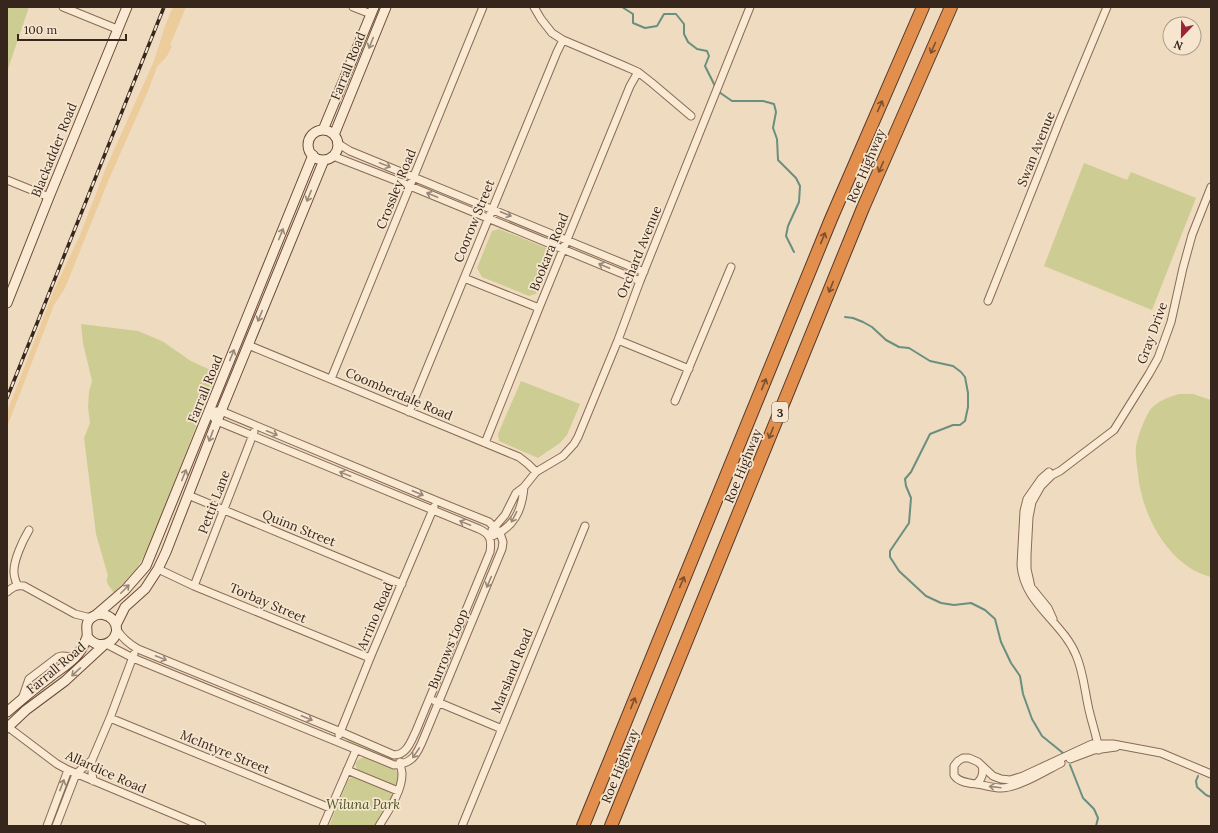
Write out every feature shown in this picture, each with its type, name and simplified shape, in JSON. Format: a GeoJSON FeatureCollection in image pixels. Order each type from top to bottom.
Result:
{"type":"FeatureCollection","features":[{"type":"Feature","properties":{"kind":"highway","name":"Roe Highway"},"geometry":{"type":"LineString","coordinates":[[583,826],[831,219],[923,7]]}},
{"type":"Feature","properties":{"kind":"highway","name":"Roe Highway"},"geometry":{"type":"LineString","coordinates":[[611,826],[863,208],[951,7]]}},
{"type":"Feature","properties":{"kind":"main road","name":"Blackadder Road"},"geometry":{"type":"LineString","coordinates":[[7,303],[10,287],[49,197],[127,7]]}},
{"type":"Feature","properties":{"kind":"main road","name":"Farrall Road"},"geometry":{"type":"LineString","coordinates":[[336,139],[342,115],[386,7]]}},
{"type":"Feature","properties":{"kind":"main road","name":"Farrall Road"},"geometry":{"type":"LineString","coordinates":[[323,130],[372,10]]}},
{"type":"Feature","properties":{"kind":"main road"},"geometry":{"type":"LineString","coordinates":[[331,111],[342,115]]}},
{"type":"Feature","properties":{"kind":"main road"},"geometry":{"type":"LineString","coordinates":[[323,130],[329,131],[336,139],[337,150],[333,156],[324,160],[313,155],[309,151],[308,146],[310,138],[316,132],[323,130]]}},
{"type":"Feature","properties":{"kind":"main road","name":"Farrall Road"},"geometry":{"type":"LineString","coordinates":[[95,616],[125,590],[146,566],[313,155]]}},
{"type":"Feature","properties":{"kind":"main road","name":"Farrall Road"},"geometry":{"type":"LineString","coordinates":[[116,628],[125,607],[145,589],[158,569],[166,552],[221,411],[324,160]]}},
{"type":"Feature","properties":{"kind":"main road"},"geometry":{"type":"LineString","coordinates":[[106,615],[110,617],[116,628],[116,635],[113,640],[99,645],[94,643],[87,633],[88,621],[95,616],[106,615]]}},
{"type":"Feature","properties":{"kind":"main road","name":"Farrall Road"},"geometry":{"type":"LineString","coordinates":[[7,712],[21,699],[75,657],[83,646],[87,633]]}},
{"type":"Feature","properties":{"kind":"main road","name":"Farrall Road"},"geometry":{"type":"LineString","coordinates":[[7,728],[26,710],[66,681],[105,644]]}},
{"type":"Feature","properties":{"kind":"street"},"geometry":{"type":"LineString","coordinates":[[63,7],[117,29]]}},
{"type":"Feature","properties":{"kind":"street"},"geometry":{"type":"LineString","coordinates":[[353,7],[372,10]]}},
{"type":"Feature","properties":{"kind":"street","name":"Crossley Road"},"geometry":{"type":"LineString","coordinates":[[331,379],[484,7]]}},
{"type":"Feature","properties":{"kind":"street"},"geometry":{"type":"LineString","coordinates":[[534,7],[546,27],[552,33],[563,40],[638,72],[691,116]]}},
{"type":"Feature","properties":{"kind":"street","name":"Orchard Avenue"},"geometry":{"type":"LineString","coordinates":[[489,536],[505,515],[514,495],[536,472],[563,456],[574,444],[618,340],[640,281],[750,7]]}},
{"type":"Feature","properties":{"kind":"street","name":"Swan Avenue"},"geometry":{"type":"LineString","coordinates":[[988,301],[1057,126],[1107,7]]}},
{"type":"Feature","properties":{"kind":"street","name":"Coorow Street"},"geometry":{"type":"LineString","coordinates":[[409,412],[556,52],[563,40]]}},
{"type":"Feature","properties":{"kind":"street","name":"Bookara Road"},"geometry":{"type":"LineString","coordinates":[[485,443],[630,86],[638,72]]}},
{"type":"Feature","properties":{"kind":"street"},"geometry":{"type":"LineString","coordinates":[[336,139],[350,151],[414,176],[644,272]]}},
{"type":"Feature","properties":{"kind":"street"},"geometry":{"type":"LineString","coordinates":[[333,156],[410,186],[640,281]]}},
{"type":"Feature","properties":{"kind":"street"},"geometry":{"type":"LineString","coordinates":[[368,169],[372,160]]}},
{"type":"Feature","properties":{"kind":"street"},"geometry":{"type":"LineString","coordinates":[[7,180],[49,197]]}},
{"type":"Feature","properties":{"kind":"street","name":"Gray Drive"},"geometry":{"type":"LineString","coordinates":[[1096,747],[1081,670],[1076,654],[1066,638],[1042,610],[1030,592],[1022,573],[1021,565],[1024,511],[1027,499],[1041,479],[1050,471],[1072,460],[1114,430],[1149,374],[1158,358],[1171,322],[1183,266],[1192,235],[1211,187]]}},
{"type":"Feature","properties":{"kind":"street"},"geometry":{"type":"LineString","coordinates":[[448,202],[452,192]]}},
{"type":"Feature","properties":{"kind":"street"},"geometry":{"type":"LineString","coordinates":[[525,233],[529,224]]}},
{"type":"Feature","properties":{"kind":"street"},"geometry":{"type":"LineString","coordinates":[[675,401],[731,267]]}},
{"type":"Feature","properties":{"kind":"street"},"geometry":{"type":"LineString","coordinates":[[464,278],[539,308]]}},
{"type":"Feature","properties":{"kind":"street"},"geometry":{"type":"LineString","coordinates":[[618,340],[689,368]]}},
{"type":"Feature","properties":{"kind":"street","name":"Coomberdale Road"},"geometry":{"type":"LineString","coordinates":[[248,346],[519,457],[536,472]]}},
{"type":"Feature","properties":{"kind":"street"},"geometry":{"type":"LineString","coordinates":[[209,412],[221,411],[256,427],[397,484],[488,522],[500,533]]}},
{"type":"Feature","properties":{"kind":"street"},"geometry":{"type":"LineString","coordinates":[[209,412],[217,421],[433,510],[485,532],[489,536]]}},
{"type":"Feature","properties":{"kind":"street","name":"Pettit Lane"},"geometry":{"type":"LineString","coordinates":[[194,586],[256,427]]}},
{"type":"Feature","properties":{"kind":"street"},"geometry":{"type":"LineString","coordinates":[[290,451],[294,442]]}},
{"type":"Feature","properties":{"kind":"street"},"geometry":{"type":"LineString","coordinates":[[324,465],[328,456]]}},
{"type":"Feature","properties":{"kind":"street"},"geometry":{"type":"LineString","coordinates":[[359,479],[363,470]]}},
{"type":"Feature","properties":{"kind":"street"},"geometry":{"type":"LineString","coordinates":[[394,494],[397,484]]}},
{"type":"Feature","properties":{"kind":"street","name":"Orchard Avenue"},"geometry":{"type":"LineString","coordinates":[[489,536],[500,533],[510,526],[523,498],[524,486]]}},
{"type":"Feature","properties":{"kind":"street","name":"Quinn Street"},"geometry":{"type":"LineString","coordinates":[[188,495],[402,584]]}},
{"type":"Feature","properties":{"kind":"street","name":"Arrino Road"},"geometry":{"type":"LineString","coordinates":[[336,742],[437,501]]}},
{"type":"Feature","properties":{"kind":"street","name":"Marsland Road"},"geometry":{"type":"LineString","coordinates":[[462,826],[585,526]]}},
{"type":"Feature","properties":{"kind":"street"},"geometry":{"type":"LineString","coordinates":[[17,585],[14,568],[22,542],[29,530]]}},
{"type":"Feature","properties":{"kind":"street","name":"Burrows Loop"},"geometry":{"type":"LineString","coordinates":[[400,765],[407,762],[418,752],[495,568],[503,542],[500,533]]}},
{"type":"Feature","properties":{"kind":"street","name":"Burrows Loop"},"geometry":{"type":"LineString","coordinates":[[400,755],[405,752],[416,731],[490,552],[491,544],[489,536]]}},
{"type":"Feature","properties":{"kind":"street"},"geometry":{"type":"LineString","coordinates":[[485,563],[495,568]]}},
{"type":"Feature","properties":{"kind":"street","name":"Torbay Street"},"geometry":{"type":"LineString","coordinates":[[158,569],[194,586],[370,658]]}},
{"type":"Feature","properties":{"kind":"street"},"geometry":{"type":"LineString","coordinates":[[7,592],[17,585],[24,586],[75,614],[87,617],[95,616]]}},
{"type":"Feature","properties":{"kind":"street"},"geometry":{"type":"LineString","coordinates":[[472,596],[481,600]]}},
{"type":"Feature","properties":{"kind":"street"},"geometry":{"type":"LineString","coordinates":[[75,614],[82,622],[87,633]]}},
{"type":"Feature","properties":{"kind":"street"},"geometry":{"type":"LineString","coordinates":[[116,628],[126,641],[136,648],[394,755],[400,755],[402,775],[398,791],[392,805],[379,826]]}},
{"type":"Feature","properties":{"kind":"street"},"geometry":{"type":"LineString","coordinates":[[457,631],[467,636]]}},
{"type":"Feature","properties":{"kind":"street"},"geometry":{"type":"LineString","coordinates":[[105,644],[133,658],[336,742],[394,765],[400,765]]}},
{"type":"Feature","properties":{"kind":"street"},"geometry":{"type":"LineString","coordinates":[[94,781],[92,773],[92,760],[110,718],[136,648]]}},
{"type":"Feature","properties":{"kind":"street"},"geometry":{"type":"LineString","coordinates":[[444,664],[453,668]]}},
{"type":"Feature","properties":{"kind":"street"},"geometry":{"type":"LineString","coordinates":[[180,677],[184,668]]}},
{"type":"Feature","properties":{"kind":"street"},"geometry":{"type":"LineString","coordinates":[[215,691],[219,682]]}},
{"type":"Feature","properties":{"kind":"street"},"geometry":{"type":"LineString","coordinates":[[250,706],[253,696]]}},
{"type":"Feature","properties":{"kind":"street"},"geometry":{"type":"LineString","coordinates":[[429,699],[502,729]]}},
{"type":"Feature","properties":{"kind":"street"},"geometry":{"type":"LineString","coordinates":[[284,720],[288,710]]}},
{"type":"Feature","properties":{"kind":"street","name":"McIntyre Street"},"geometry":{"type":"LineString","coordinates":[[110,718],[330,808]]}},
{"type":"Feature","properties":{"kind":"street","name":"Allardice Road"},"geometry":{"type":"LineString","coordinates":[[7,728],[57,764],[68,770],[202,826]]}},
{"type":"Feature","properties":{"kind":"street"},"geometry":{"type":"LineString","coordinates":[[416,731],[425,735]]}},
{"type":"Feature","properties":{"kind":"street"},"geometry":{"type":"LineString","coordinates":[[1096,747],[1025,781],[1007,787],[1000,788],[965,782],[956,778],[954,774],[954,766],[963,758],[972,759],[978,762],[993,776],[1010,780],[1096,747],[1113,744],[1161,753],[1211,774]]}},
{"type":"Feature","properties":{"kind":"street"},"geometry":{"type":"LineString","coordinates":[[323,826],[356,750]]}},
{"type":"Feature","properties":{"kind":"street"},"geometry":{"type":"LineString","coordinates":[[56,826],[76,774],[92,760]]}},
{"type":"Feature","properties":{"kind":"street"},"geometry":{"type":"LineString","coordinates":[[976,784],[983,773],[982,766]]}},
{"type":"Feature","properties":{"kind":"street"},"geometry":{"type":"LineString","coordinates":[[47,826],[68,770]]}},
{"type":"Feature","properties":{"kind":"street"},"geometry":{"type":"LineString","coordinates":[[347,770],[398,791]]}},
{"type":"Feature","properties":{"kind":"street"},"geometry":{"type":"LineString","coordinates":[[55,804],[63,807]]}},
{"type":"Feature","properties":{"kind":"green space"},"geometry":{"type":"Polygon","coordinates":[[[7,7],[29,7],[7,72],[7,7]]]}},
{"type":"Feature","properties":{"kind":"green space"},"geometry":{"type":"Polygon","coordinates":[[[1084,163],[1127,180],[1131,172],[1196,198],[1152,310],[1044,266],[1084,163]]]}},
{"type":"Feature","properties":{"kind":"green space"},"geometry":{"type":"Polygon","coordinates":[[[499,229],[549,249],[552,258],[538,293],[529,296],[482,277],[477,268],[492,231],[499,229]]]}},
{"type":"Feature","properties":{"kind":"green space"},"geometry":{"type":"Polygon","coordinates":[[[81,324],[138,331],[162,341],[191,361],[217,373],[148,549],[137,568],[114,593],[107,583],[108,576],[96,534],[84,438],[90,423],[88,407],[89,392],[92,381],[83,343],[81,324]]]}},
{"type":"Feature","properties":{"kind":"green space"},"geometry":{"type":"Polygon","coordinates":[[[521,381],[580,404],[567,435],[560,443],[538,458],[499,441],[498,434],[521,381]]]}},
{"type":"Feature","properties":{"kind":"green space"},"geometry":{"type":"Polygon","coordinates":[[[1179,394],[1193,394],[1211,400],[1211,577],[1186,565],[1165,544],[1150,519],[1140,488],[1136,450],[1138,438],[1144,423],[1150,410],[1156,404],[1179,394]]]}},
{"type":"Feature","properties":{"kind":"green space","name":"Wiluna Park"},"geometry":{"type":"Polygon","coordinates":[[[344,737],[391,755],[397,762],[392,762],[351,745],[344,737]]]}},
{"type":"Feature","properties":{"kind":"green space","name":"Wiluna Park"},"geometry":{"type":"Polygon","coordinates":[[[367,756],[395,768],[398,782],[395,786],[359,772],[356,766],[358,760],[367,756]]]}},
{"type":"Feature","properties":{"kind":"green space","name":"Wiluna Park"},"geometry":{"type":"Polygon","coordinates":[[[352,777],[390,791],[393,796],[378,826],[329,826],[348,780],[352,777]]]}},
{"type":"Feature","properties":{"kind":"sand"},"geometry":{"type":"Polygon","coordinates":[[[173,7],[186,7],[170,45],[172,46],[167,56],[157,67],[109,179],[65,288],[54,305],[7,427],[7,412],[54,290],[80,235],[106,168],[154,61],[165,26],[173,7]]]}},
{"type":"Feature","properties":{"kind":"waterway"},"geometry":{"type":"LineString","coordinates":[[622,7],[633,14],[633,23],[645,28],[657,26],[664,14],[676,14],[684,24],[684,34],[688,42],[697,49],[707,51],[709,56],[705,66],[715,86]]}},
{"type":"Feature","properties":{"kind":"waterway"},"geometry":{"type":"LineString","coordinates":[[719,92],[732,101],[763,101],[774,104],[776,112],[773,128],[777,139],[778,160],[796,178],[800,186],[799,202],[788,226],[786,236],[794,252]]}},
{"type":"Feature","properties":{"kind":"waterway"},"geometry":{"type":"LineString","coordinates":[[845,317],[863,322],[872,327],[886,340],[899,347],[909,348],[930,361],[953,366],[965,377],[968,393],[968,407],[965,421],[960,425],[953,425],[930,434],[911,472],[905,479],[911,498],[909,523],[890,551],[890,557],[899,571],[926,596],[941,603],[954,605],[971,603],[985,610],[995,619],[1001,642],[1011,663],[1020,676],[1023,694],[1032,719],[1042,736],[1063,753]]}},
{"type":"Feature","properties":{"kind":"waterway"},"geometry":{"type":"LineString","coordinates":[[1070,765],[1083,798],[1094,809],[1098,818],[1096,826]]}},
{"type":"Feature","properties":{"kind":"waterway"},"geometry":{"type":"LineString","coordinates":[[1198,776],[1196,781],[1197,787],[1206,795],[1211,797]]}},
{"type":"Feature","properties":{"kind":"railway"},"geometry":{"type":"LineString","coordinates":[[7,398],[164,7]]}}]}
